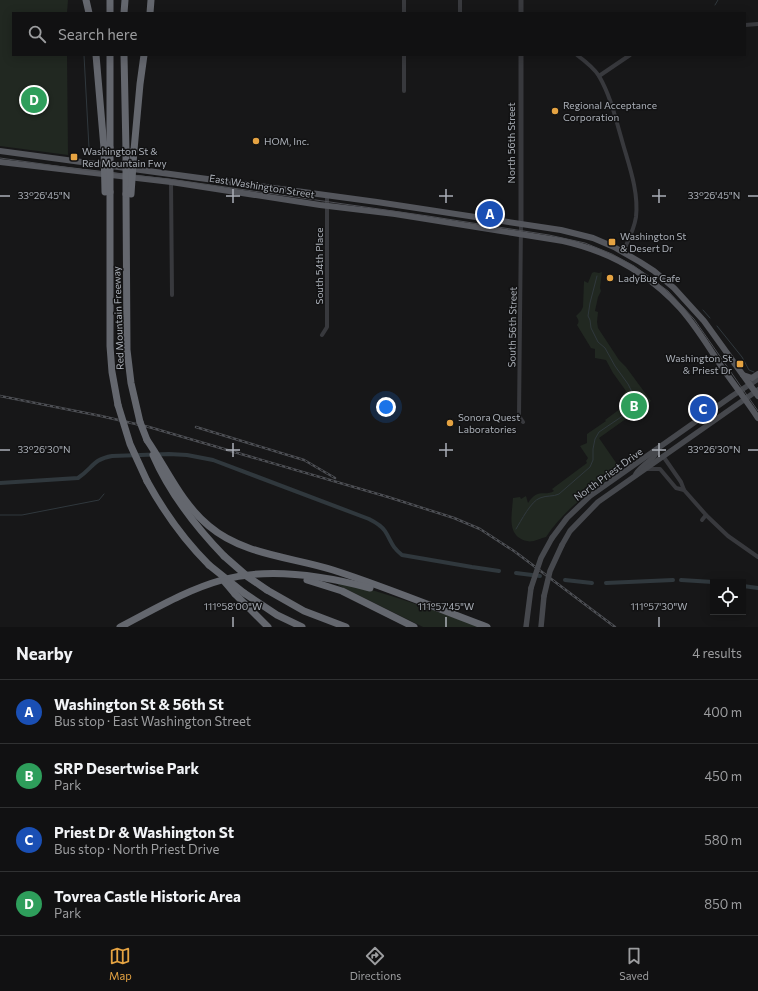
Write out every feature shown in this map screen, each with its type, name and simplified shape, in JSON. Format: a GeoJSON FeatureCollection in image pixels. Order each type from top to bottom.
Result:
{"type":"FeatureCollection","features":[{"type":"Feature","properties":{"kind":"highway"},"geometry":{"type":"LineString","coordinates":[[86,0],[89,12]]}},
{"type":"Feature","properties":{"kind":"highway"},"geometry":{"type":"LineString","coordinates":[[110,0],[110,12]]}},
{"type":"Feature","properties":{"kind":"highway"},"geometry":{"type":"LineString","coordinates":[[124,12],[125,0]]}},
{"type":"Feature","properties":{"kind":"highway"},"geometry":{"type":"LineString","coordinates":[[150,12],[151,0]]}},
{"type":"Feature","properties":{"kind":"highway"},"geometry":{"type":"LineString","coordinates":[[96,56],[107,148]]}},
{"type":"Feature","properties":{"kind":"highway","name":"Red Mountain Freeway"},"geometry":{"type":"LineString","coordinates":[[110,56],[107,148],[110,346],[112,372],[118,405],[130,444],[147,482],[160,505],[176,527],[209,565],[244,593],[277,615],[302,627]]}},
{"type":"Feature","properties":{"kind":"highway","name":"Red Mountain Freeway"},"geometry":{"type":"LineString","coordinates":[[124,56],[128,194],[126,239],[127,350],[131,383],[146,440],[164,473],[173,494],[192,520],[224,556],[267,590],[304,611],[346,627]]}},
{"type":"Feature","properties":{"kind":"highway"},"geometry":{"type":"LineString","coordinates":[[128,194],[144,56]]}},
{"type":"Feature","properties":{"kind":"highway"},"geometry":{"type":"LineString","coordinates":[[164,473],[195,512],[209,526],[229,540],[252,549],[334,571],[488,627]]}},
{"type":"Feature","properties":{"kind":"highway"},"geometry":{"type":"LineString","coordinates":[[209,565],[268,627]]}},
{"type":"Feature","properties":{"kind":"highway"},"geometry":{"type":"LineString","coordinates":[[120,627],[200,587],[234,577],[290,574],[338,580],[376,589],[424,604]]}},
{"type":"Feature","properties":{"kind":"highway"},"geometry":{"type":"LineString","coordinates":[[268,575],[304,579],[335,588],[414,627]]}},
{"type":"Feature","properties":{"kind":"main road","name":"East Washington Street"},"geometry":{"type":"LineString","coordinates":[[0,153],[327,195],[521,223],[575,233],[599,240],[623,252],[654,271],[683,296],[704,321],[750,385],[757,392]]}},
{"type":"Feature","properties":{"kind":"main road","name":"East Washington Street"},"geometry":{"type":"LineString","coordinates":[[0,162],[171,182],[327,206],[521,232],[590,248],[619,261],[647,278],[667,294],[690,320],[758,418]]}},
{"type":"Feature","properties":{"kind":"main road"},"geometry":{"type":"LineString","coordinates":[[742,374],[752,378],[758,374]]}},
{"type":"Feature","properties":{"kind":"main road","name":"North Priest Drive"},"geometry":{"type":"LineString","coordinates":[[526,627],[531,588],[541,558],[552,538],[567,518],[585,500],[758,379]]}},
{"type":"Feature","properties":{"kind":"main road","name":"North Priest Drive"},"geometry":{"type":"LineString","coordinates":[[541,627],[544,596],[550,571],[570,531],[589,510],[643,470],[757,392]]}},
{"type":"Feature","properties":{"kind":"main road"},"geometry":{"type":"LineString","coordinates":[[635,476],[640,467],[653,458],[655,451]]}},
{"type":"Feature","properties":{"kind":"street"},"geometry":{"type":"LineString","coordinates":[[404,0],[404,12]]}},
{"type":"Feature","properties":{"kind":"street"},"geometry":{"type":"LineString","coordinates":[[460,0],[460,12]]}},
{"type":"Feature","properties":{"kind":"street"},"geometry":{"type":"LineString","coordinates":[[521,0],[521,12]]}},
{"type":"Feature","properties":{"kind":"street"},"geometry":{"type":"LineString","coordinates":[[746,25],[758,24]]}},
{"type":"Feature","properties":{"kind":"street"},"geometry":{"type":"LineString","coordinates":[[404,56],[404,91]]}},
{"type":"Feature","properties":{"kind":"street","name":"North 56th Street"},"geometry":{"type":"LineString","coordinates":[[521,56],[521,232]]}},
{"type":"Feature","properties":{"kind":"street"},"geometry":{"type":"LineString","coordinates":[[578,56],[589,64],[599,76],[611,104],[635,191],[635,222],[623,252]]}},
{"type":"Feature","properties":{"kind":"street"},"geometry":{"type":"LineString","coordinates":[[599,76],[629,56]]}},
{"type":"Feature","properties":{"kind":"street"},"geometry":{"type":"LineString","coordinates":[[171,182],[172,296]]}},
{"type":"Feature","properties":{"kind":"street","name":"South 54th Place"},"geometry":{"type":"LineString","coordinates":[[322,335],[327,327],[327,195]]}},
{"type":"Feature","properties":{"kind":"street","name":"South 56th Street"},"geometry":{"type":"LineString","coordinates":[[521,232],[519,416],[523,422]]}},
{"type":"Feature","properties":{"kind":"street"},"geometry":{"type":"LineString","coordinates":[[663,456],[681,482],[684,490],[706,515],[728,536],[758,557]]}},
{"type":"Feature","properties":{"kind":"street"},"geometry":{"type":"LineString","coordinates":[[643,470],[660,469],[676,488],[684,490]]}},
{"type":"Feature","properties":{"kind":"street"},"geometry":{"type":"LineString","coordinates":[[702,520],[706,515]]}},
{"type":"Feature","properties":{"kind":"shaded area"},"geometry":{"type":"Polygon","coordinates":[[[0,0],[68,0],[67,12],[12,12],[12,56],[67,56],[68,155],[0,146],[0,0]]]}},
{"type":"Feature","properties":{"kind":"shaded area"},"geometry":{"type":"Polygon","coordinates":[[[602,272],[601,291],[595,311],[598,312],[598,328],[619,360],[626,367],[651,401],[599,438],[621,470],[590,492],[571,508],[546,537],[534,541],[527,541],[516,535],[513,530],[511,518],[513,498],[520,497],[521,499],[526,496],[528,503],[535,495],[551,493],[554,491],[552,489],[587,463],[586,461],[588,458],[580,446],[587,443],[587,434],[606,421],[605,420],[620,409],[624,403],[621,398],[626,391],[606,360],[595,358],[595,349],[591,348],[577,325],[579,321],[576,316],[583,307],[584,281],[588,283],[592,273],[602,272]]]}},
{"type":"Feature","properties":{"kind":"shaded area"},"geometry":{"type":"Polygon","coordinates":[[[338,582],[392,596],[480,627],[423,627],[338,585],[338,582]]]}},
{"type":"Feature","properties":{"kind":"waterway"},"geometry":{"type":"LineString","coordinates":[[715,5],[718,0]]}},
{"type":"Feature","properties":{"kind":"waterway"},"geometry":{"type":"LineString","coordinates":[[84,56],[89,148]]}},
{"type":"Feature","properties":{"kind":"waterway"},"geometry":{"type":"LineString","coordinates":[[516,529],[533,503],[543,497],[559,494],[590,467],[593,460],[595,439],[599,432],[627,413],[632,406],[634,396],[628,384],[615,366],[605,348],[598,342],[591,328],[588,316],[597,276]]}},
{"type":"Feature","properties":{"kind":"waterway"},"geometry":{"type":"LineString","coordinates":[[703,310],[710,318]]}},
{"type":"Feature","properties":{"kind":"waterway"},"geometry":{"type":"LineString","coordinates":[[717,326],[742,357],[749,370],[754,372]]}},
{"type":"Feature","properties":{"kind":"waterway"},"geometry":{"type":"LineString","coordinates":[[0,483],[78,478],[101,459],[112,456],[169,454],[187,455],[213,460],[369,519],[383,529],[398,552],[402,555],[499,571]]}},
{"type":"Feature","properties":{"kind":"waterway"},"geometry":{"type":"LineString","coordinates":[[0,515],[22,515],[99,500],[104,494]]}},
{"type":"Feature","properties":{"kind":"waterway"},"geometry":{"type":"LineString","coordinates":[[516,573],[540,576]]}},
{"type":"Feature","properties":{"kind":"waterway"},"geometry":{"type":"LineString","coordinates":[[565,580],[592,583]]}},
{"type":"Feature","properties":{"kind":"waterway"},"geometry":{"type":"LineString","coordinates":[[606,583],[673,580]]}},
{"type":"Feature","properties":{"kind":"waterway"},"geometry":{"type":"LineString","coordinates":[[681,580],[710,582]]}},
{"type":"Feature","properties":{"kind":"waterway"},"geometry":{"type":"LineString","coordinates":[[746,586],[758,588]]}},
{"type":"Feature","properties":{"kind":"tram line"},"geometry":{"type":"LineString","coordinates":[[0,158],[85,170],[169,179],[428,216],[549,235],[585,243],[612,254],[634,266],[668,291],[694,319],[758,411]]}},
{"type":"Feature","properties":{"kind":"railway"},"geometry":{"type":"LineString","coordinates":[[0,396],[149,427],[388,497],[454,518],[480,529],[514,551],[615,627]]}},
{"type":"Feature","properties":{"kind":"railway"},"geometry":{"type":"LineString","coordinates":[[196,427],[304,460],[335,478]]}},
{"type":"Feature","properties":{"kind":"place","name":"Tovrea Castle Historic Area"},"geometry":{"type":"Point","coordinates":[34,100]}},
{"type":"Feature","properties":{"kind":"place","name":"Regional Acceptance Corporation"},"geometry":{"type":"Point","coordinates":[555,111]}},
{"type":"Feature","properties":{"kind":"place","name":"HOM, Inc."},"geometry":{"type":"Point","coordinates":[256,141]}},
{"type":"Feature","properties":{"kind":"place","name":"Washington St & Red Mountain Fwy"},"geometry":{"type":"Point","coordinates":[74,157]}},
{"type":"Feature","properties":{"kind":"place","name":"Washington St & 56th St"},"geometry":{"type":"Point","coordinates":[490,214]}},
{"type":"Feature","properties":{"kind":"place","name":"Washington St & Desert Dr"},"geometry":{"type":"Point","coordinates":[612,242]}},
{"type":"Feature","properties":{"kind":"place","name":"LadyBug Cafe"},"geometry":{"type":"Point","coordinates":[610,278]}},
{"type":"Feature","properties":{"kind":"place","name":"Washington St & Priest Dr"},"geometry":{"type":"Point","coordinates":[740,364]}},
{"type":"Feature","properties":{"kind":"place","name":"SRP Desertwise Park"},"geometry":{"type":"Point","coordinates":[634,406]}},
{"type":"Feature","properties":{"kind":"place","name":"Priest Dr & Washington St"},"geometry":{"type":"Point","coordinates":[703,409]}},
{"type":"Feature","properties":{"kind":"place","name":"Sonora Quest Laboratories"},"geometry":{"type":"Point","coordinates":[450,423]}}]}
